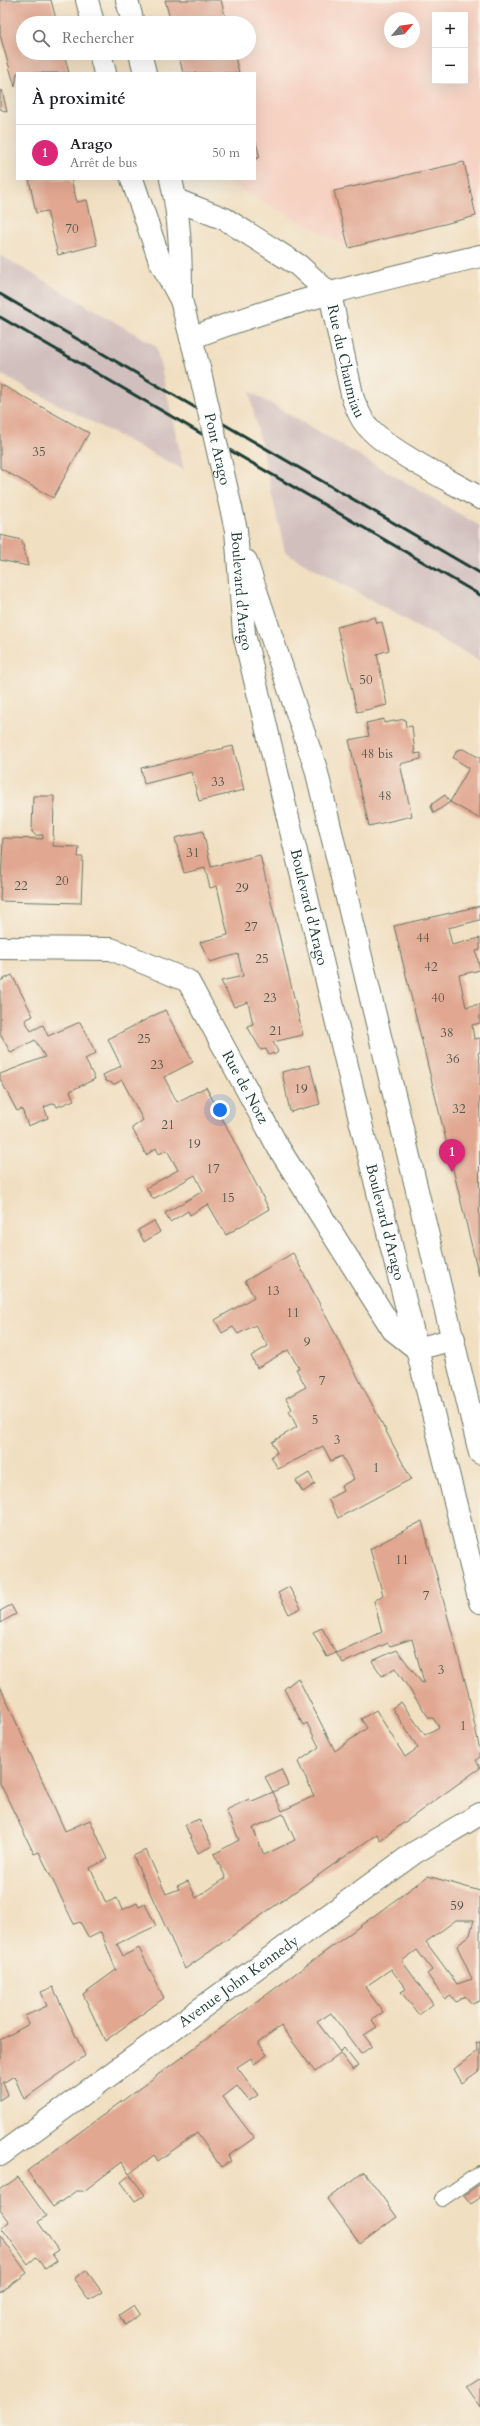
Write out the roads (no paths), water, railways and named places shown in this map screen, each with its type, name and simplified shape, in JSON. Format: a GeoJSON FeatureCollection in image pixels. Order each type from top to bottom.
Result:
{"type":"FeatureCollection","features":[{"type":"Feature","properties":{"kind":"main road"},"geometry":{"type":"LineString","coordinates":[[87,0],[91,16]]}},
{"type":"Feature","properties":{"kind":"main road"},"geometry":{"type":"LineString","coordinates":[[128,0],[131,16]]}},
{"type":"Feature","properties":{"kind":"main road"},"geometry":{"type":"LineString","coordinates":[[102,60],[105,72]]}},
{"type":"Feature","properties":{"kind":"main road"},"geometry":{"type":"LineString","coordinates":[[142,60],[145,72]]}},
{"type":"Feature","properties":{"kind":"main road"},"geometry":{"type":"LineString","coordinates":[[132,180],[160,261],[181,300]]}},
{"type":"Feature","properties":{"kind":"main road"},"geometry":{"type":"LineString","coordinates":[[171,180],[176,200],[181,249],[181,300]]}},
{"type":"Feature","properties":{"kind":"main road","name":"Rue du Chaumiau"},"geometry":{"type":"LineString","coordinates":[[176,200],[225,219],[298,265],[330,294],[353,399],[359,414],[369,428],[390,445],[480,498]]}},
{"type":"Feature","properties":{"kind":"main road"},"geometry":{"type":"LineString","coordinates":[[191,338],[245,318],[363,284],[480,256]]}},
{"type":"Feature","properties":{"kind":"main road","name":"Pont Arago"},"geometry":{"type":"LineString","coordinates":[[181,300],[199,368],[236,530]]}},
{"type":"Feature","properties":{"kind":"main road","name":"Boulevard d'Arago"},"geometry":{"type":"LineString","coordinates":[[236,530],[316,769],[454,1339],[480,1453]]}},
{"type":"Feature","properties":{"kind":"main road","name":"Boulevard d'Arago"},"geometry":{"type":"LineString","coordinates":[[236,530],[244,634],[360,1120],[480,1602]]}},
{"type":"Feature","properties":{"kind":"main road","name":"Rue de Notz"},"geometry":{"type":"LineString","coordinates":[[0,948],[111,950],[188,981],[278,1147],[394,1330],[417,1349]]}},
{"type":"Feature","properties":{"kind":"main road"},"geometry":{"type":"LineString","coordinates":[[417,1349],[454,1339]]}},
{"type":"Feature","properties":{"kind":"main road","name":"Avenue John Kennedy"},"geometry":{"type":"LineString","coordinates":[[0,2155],[414,1853],[480,1814]]}},
{"type":"Feature","properties":{"kind":"lane"},"geometry":{"type":"LineString","coordinates":[[442,2199],[480,2173]]}},
{"type":"Feature","properties":{"kind":"railway"},"geometry":{"type":"LineString","coordinates":[[0,294],[480,573]]}},
{"type":"Feature","properties":{"kind":"railway"},"geometry":{"type":"LineString","coordinates":[[0,317],[480,595]]}},
{"type":"Feature","properties":{"kind":"place","name":"Arago"},"geometry":{"type":"Point","coordinates":[452,1172]}}]}
